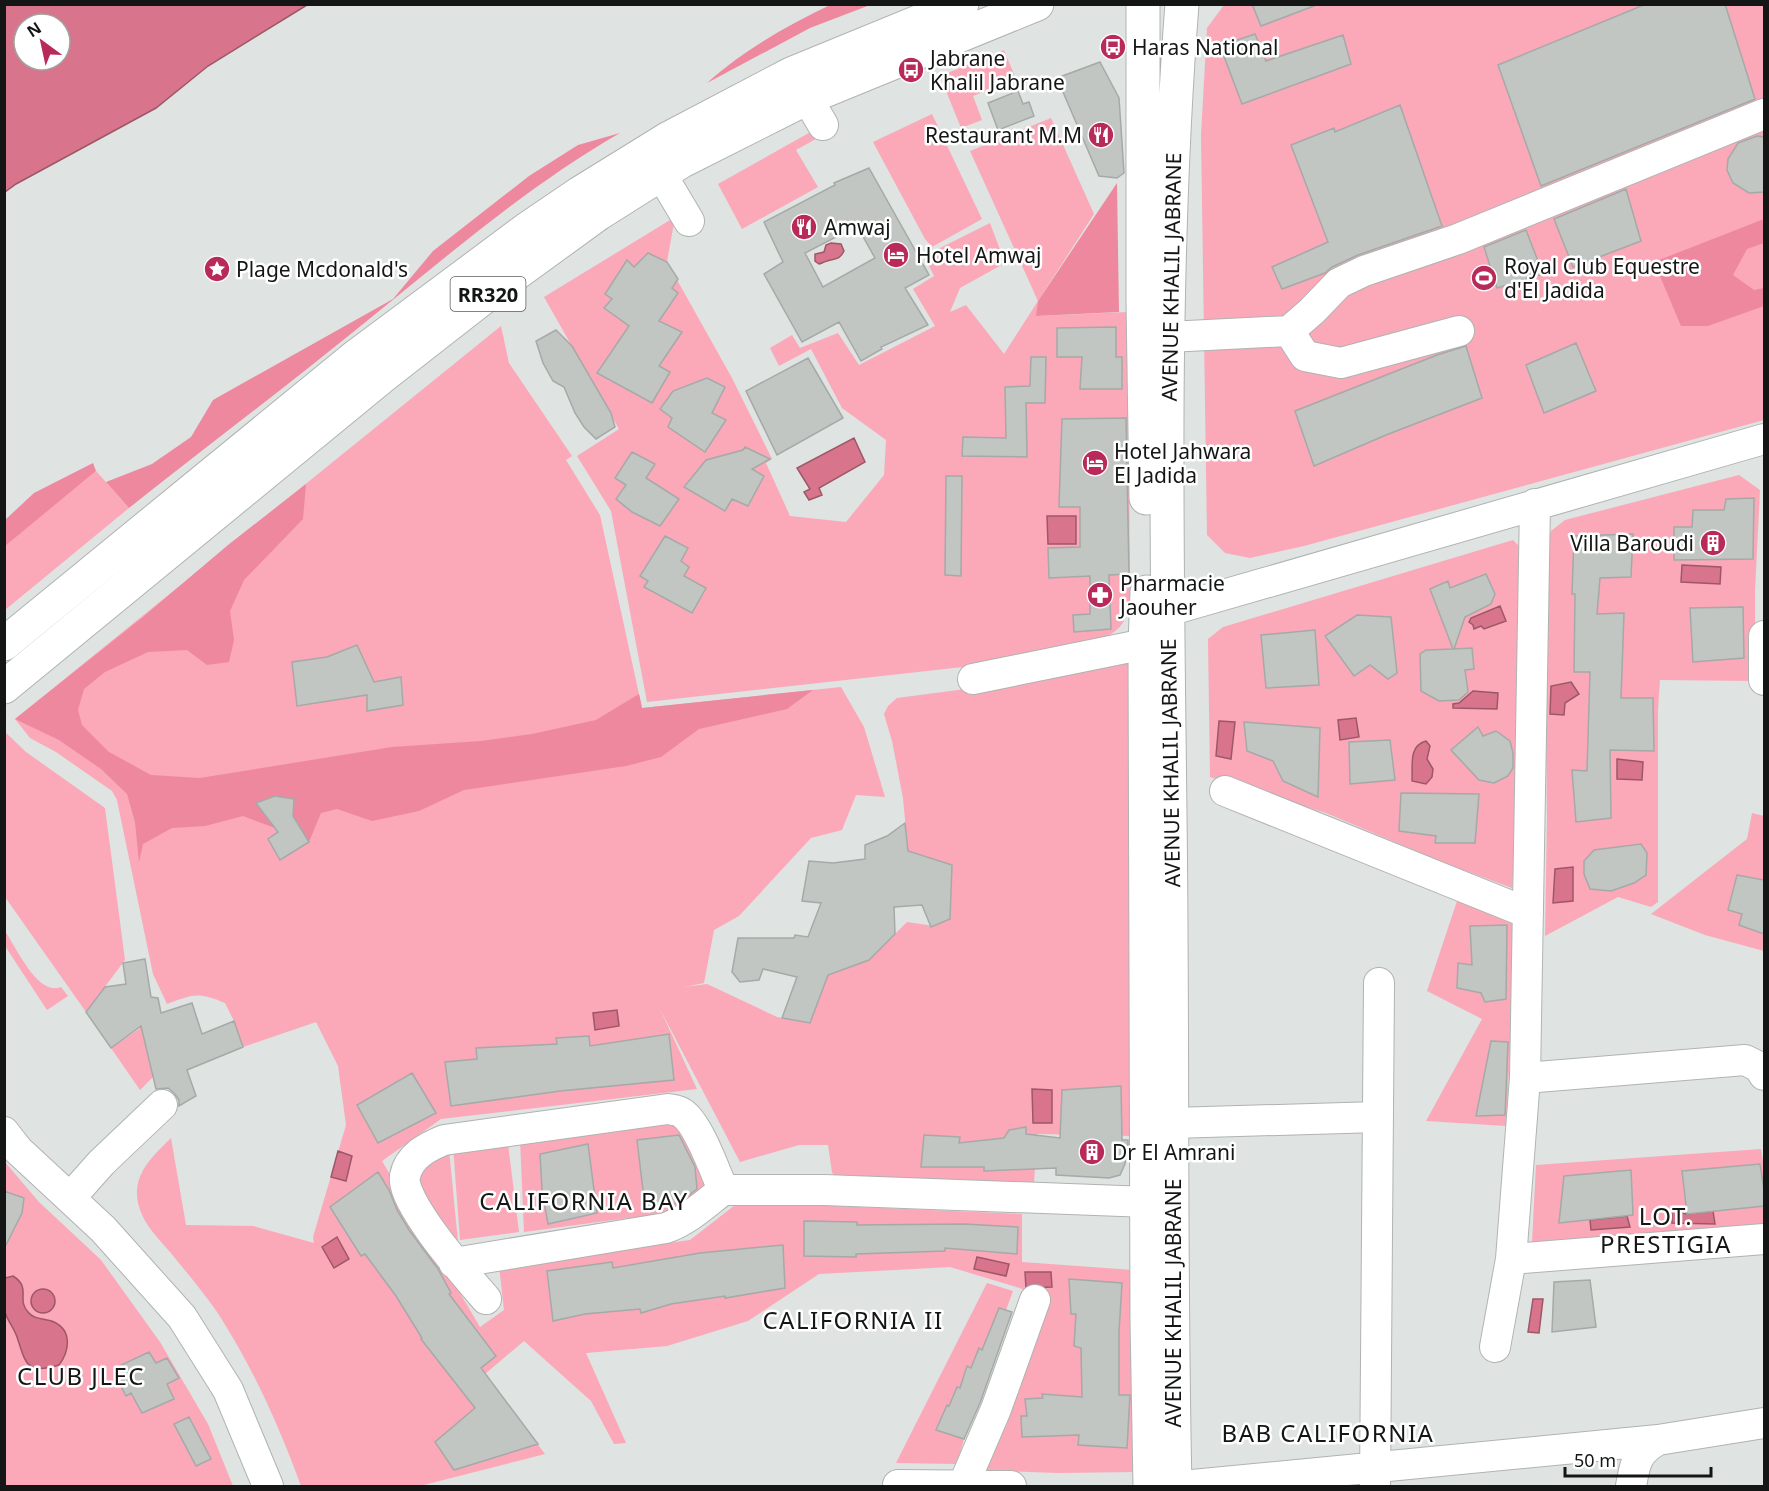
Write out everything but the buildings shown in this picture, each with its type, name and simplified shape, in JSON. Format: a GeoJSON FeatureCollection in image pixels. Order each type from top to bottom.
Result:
{"type":"FeatureCollection","features":[{"type":"Feature","properties":{"kind":"main road","name":"RR320"},"geometry":{"type":"LineString","coordinates":[[4,644],[355,357],[554,211],[652,148],[791,74],[962,4]]}},
{"type":"Feature","properties":{"kind":"main road","name":"RR320"},"geometry":{"type":"LineString","coordinates":[[4,687],[383,376],[488,294],[598,214],[661,174],[815,112],[1037,4]]}},
{"type":"Feature","properties":{"kind":"main road","name":"AVENUE KHALIL JABRANE"},"geometry":{"type":"LineString","coordinates":[[1143,4],[1143,302],[1172,1123],[1175,1486]]}},
{"type":"Feature","properties":{"kind":"main road","name":"AVENUE KHALIL JABRANE"},"geometry":{"type":"LineString","coordinates":[[1150,1486],[1148,1202],[1153,624],[1168,338],[1168,268],[1175,87],[1182,4]]}},
{"type":"Feature","properties":{"kind":"street"},"geometry":{"type":"LineString","coordinates":[[1168,338],[1289,331],[1312,312],[1339,283],[1356,275],[1458,239],[1764,114]]}},
{"type":"Feature","properties":{"kind":"street"},"geometry":{"type":"LineString","coordinates":[[661,174],[677,197],[689,221]]}},
{"type":"Feature","properties":{"kind":"street"},"geometry":{"type":"LineString","coordinates":[[1289,331],[1305,356],[1341,363],[1459,331]]}},
{"type":"Feature","properties":{"kind":"street"},"geometry":{"type":"LineString","coordinates":[[973,679],[1535,504],[1764,439]]}},
{"type":"Feature","properties":{"kind":"street"},"geometry":{"type":"LineString","coordinates":[[1495,1347],[1511,1259],[1525,1078],[1535,504]]}},
{"type":"Feature","properties":{"kind":"street"},"geometry":{"type":"LineString","coordinates":[[1764,636],[1764,680]]}},
{"type":"Feature","properties":{"kind":"street"},"geometry":{"type":"LineString","coordinates":[[1225,791],[1528,913]]}},
{"type":"Feature","properties":{"kind":"street"},"geometry":{"type":"LineString","coordinates":[[1375,1477],[1379,982]]}},
{"type":"Feature","properties":{"kind":"street"},"geometry":{"type":"LineString","coordinates":[[1525,1078],[1746,1060],[1759,1067],[1764,1075]]}},
{"type":"Feature","properties":{"kind":"street"},"geometry":{"type":"LineString","coordinates":[[70,1198],[102,1162],[162,1105]]}},
{"type":"Feature","properties":{"kind":"street"},"geometry":{"type":"LineString","coordinates":[[486,1299],[435,1238],[405,1188],[404,1178],[408,1166],[424,1148],[444,1140],[656,1111],[678,1111],[684,1114],[692,1124],[723,1190]]}},
{"type":"Feature","properties":{"kind":"street"},"geometry":{"type":"LineString","coordinates":[[1172,1123],[1378,1117]]}},
{"type":"Feature","properties":{"kind":"street"},"geometry":{"type":"LineString","coordinates":[[4,1132],[18,1150],[103,1229],[182,1317],[228,1390],[268,1486]]}},
{"type":"Feature","properties":{"kind":"street"},"geometry":{"type":"LineString","coordinates":[[454,1263],[666,1228],[678,1224],[693,1214],[723,1190],[824,1190],[1148,1202]]}},
{"type":"Feature","properties":{"kind":"street"},"geometry":{"type":"LineString","coordinates":[[1511,1259],[1764,1239]]}},
{"type":"Feature","properties":{"kind":"street"},"geometry":{"type":"LineString","coordinates":[[963,1486],[996,1409],[1035,1300]]}},
{"type":"Feature","properties":{"kind":"street"},"geometry":{"type":"LineString","coordinates":[[1182,1486],[1375,1477],[1764,1424]]}},
{"type":"Feature","properties":{"kind":"street"},"geometry":{"type":"LineString","coordinates":[[1631,1486],[1635,1464],[1640,1454],[1647,1446],[1658,1440]]}},
{"type":"Feature","properties":{"kind":"street"},"geometry":{"type":"LineString","coordinates":[[897,1485],[1011,1486]]}},
{"type":"Feature","properties":{"kind":"shaded area"},"geometry":{"type":"Polygon","coordinates":[[[5,4],[307,4],[208,66],[156,108],[5,192],[5,4]]]}},
{"type":"Feature","properties":{"kind":"shaded area"},"geometry":{"type":"Polygon","coordinates":[[[830,5],[870,5],[810,28],[707,83],[766,40],[830,5]]]}},
{"type":"Feature","properties":{"kind":"shaded area","name":"Royal Club Equestre d'El Jadida"},"geometry":{"type":"Polygon","coordinates":[[[1224,5],[1764,5],[1764,420],[1304,546],[1250,558],[1225,553],[1207,535],[1201,135],[1207,28],[1224,5]]]}},
{"type":"Feature","properties":{"kind":"shaded area"},"geometry":{"type":"Polygon","coordinates":[[[1004,50],[1016,79],[973,96],[982,120],[961,128],[940,76],[1004,50]]]}},
{"type":"Feature","properties":{"kind":"shaded area"},"geometry":{"type":"Polygon","coordinates":[[[932,114],[982,219],[932,247],[925,239],[873,142],[932,114]]]}},
{"type":"Feature","properties":{"kind":"shaded area"},"geometry":{"type":"Polygon","coordinates":[[[1051,118],[1094,214],[1038,301],[970,151],[1051,118]]]}},
{"type":"Feature","properties":{"kind":"shaded area"},"geometry":{"type":"Polygon","coordinates":[[[816,129],[821,136],[796,150],[818,187],[742,229],[718,184],[816,129]]]}},
{"type":"Feature","properties":{"kind":"shaded area"},"geometry":{"type":"Polygon","coordinates":[[[620,133],[583,155],[514,204],[129,508],[106,482],[152,464],[191,437],[213,400],[393,299],[433,251],[529,176],[578,145],[620,133]]]}},
{"type":"Feature","properties":{"kind":"shaded area"},"geometry":{"type":"Polygon","coordinates":[[[1117,183],[1119,312],[1036,316],[1038,301],[1117,183]]]}},
{"type":"Feature","properties":{"kind":"shaded area"},"geometry":{"type":"Polygon","coordinates":[[[675,217],[667,262],[732,378],[772,459],[766,463],[790,516],[846,522],[884,475],[886,440],[842,408],[811,349],[779,366],[770,348],[792,335],[800,348],[838,333],[859,365],[935,326],[913,289],[934,276],[924,256],[990,223],[1005,263],[960,288],[950,312],[966,305],[1004,354],[1038,301],[1037,316],[1128,312],[1130,606],[1119,628],[1098,640],[972,666],[647,702],[611,511],[577,456],[619,429],[544,297],[675,217]]]}},
{"type":"Feature","properties":{"kind":"shaded area"},"geometry":{"type":"Polygon","coordinates":[[[1764,219],[1764,243],[1747,249],[1733,275],[1754,290],[1764,288],[1764,306],[1708,326],[1681,326],[1654,262],[1764,219]]]}},
{"type":"Feature","properties":{"kind":"shaded area"},"geometry":{"type":"Polygon","coordinates":[[[841,244],[844,251],[838,258],[819,264],[815,261],[815,254],[824,252],[826,245],[841,244]]]}},
{"type":"Feature","properties":{"kind":"shaded area"},"geometry":{"type":"Polygon","coordinates":[[[501,326],[509,363],[572,456],[566,460],[600,515],[642,708],[841,687],[864,727],[885,797],[856,795],[842,830],[811,838],[739,916],[714,930],[704,983],[684,987],[707,984],[777,1017],[810,1023],[827,975],[869,960],[907,922],[934,926],[950,919],[952,865],[908,851],[903,798],[892,741],[884,714],[888,706],[897,698],[981,687],[1133,654],[1133,1136],[1037,1134],[1034,1184],[834,1176],[828,1145],[799,1145],[740,1162],[660,1009],[697,1089],[441,1119],[382,1161],[480,1327],[504,1310],[499,1266],[690,1240],[739,1202],[1022,1214],[1022,1262],[1133,1270],[1138,1472],[1058,1473],[979,1470],[1046,1296],[950,1267],[819,1274],[748,1321],[667,1346],[586,1353],[626,1443],[614,1444],[591,1401],[524,1341],[485,1374],[545,1454],[420,1486],[301,1486],[269,1408],[224,1322],[143,1217],[137,1193],[141,1174],[151,1159],[171,1138],[186,1225],[253,1226],[314,1243],[313,1237],[346,1125],[338,1066],[316,1022],[243,1047],[225,1003],[208,997],[196,996],[167,1004],[153,974],[117,800],[112,791],[56,752],[30,738],[15,719],[501,326]]]}},
{"type":"Feature","properties":{"kind":"shaded area"},"geometry":{"type":"Polygon","coordinates":[[[854,438],[865,462],[819,488],[822,495],[809,500],[804,492],[810,489],[797,468],[854,438]]]}},
{"type":"Feature","properties":{"kind":"shaded area"},"geometry":{"type":"Polygon","coordinates":[[[93,463],[96,471],[5,546],[5,520],[34,493],[93,463]]]}},
{"type":"Feature","properties":{"kind":"shaded area"},"geometry":{"type":"Polygon","coordinates":[[[96,471],[129,508],[5,610],[4,546],[96,471]]]}},
{"type":"Feature","properties":{"kind":"shaded area"},"geometry":{"type":"Polygon","coordinates":[[[1739,475],[1760,490],[1755,591],[1755,681],[1660,680],[1658,902],[1651,907],[1618,897],[1545,936],[1547,818],[1544,549],[1551,531],[1565,520],[1739,475]]]}},
{"type":"Feature","properties":{"kind":"shaded area"},"geometry":{"type":"Polygon","coordinates":[[[306,484],[303,519],[244,580],[230,611],[234,640],[229,662],[207,665],[187,650],[148,652],[105,672],[84,689],[78,710],[82,725],[109,752],[151,775],[200,778],[392,747],[481,741],[532,734],[596,720],[639,694],[642,708],[813,690],[787,709],[699,729],[661,757],[626,766],[464,790],[419,811],[372,821],[337,809],[321,813],[309,842],[293,816],[275,828],[243,816],[205,826],[172,828],[143,844],[139,862],[135,822],[127,794],[101,769],[59,740],[15,719],[306,484]]]}},
{"type":"Feature","properties":{"kind":"shaded area"},"geometry":{"type":"Polygon","coordinates":[[[1047,516],[1076,516],[1076,544],[1048,544],[1047,516]]]}},
{"type":"Feature","properties":{"kind":"shaded area"},"geometry":{"type":"Polygon","coordinates":[[[1513,540],[1520,547],[1522,759],[1512,888],[1442,862],[1326,813],[1210,777],[1208,639],[1223,627],[1513,540]]]}},
{"type":"Feature","properties":{"kind":"shaded area"},"geometry":{"type":"Polygon","coordinates":[[[1682,565],[1721,567],[1720,584],[1681,582],[1682,565]]]}},
{"type":"Feature","properties":{"kind":"shaded area"},"geometry":{"type":"Polygon","coordinates":[[[1500,606],[1506,621],[1484,629],[1481,626],[1474,629],[1469,622],[1471,618],[1500,606]]]}},
{"type":"Feature","properties":{"kind":"shaded area"},"geometry":{"type":"Polygon","coordinates":[[[1571,682],[1579,694],[1565,703],[1564,715],[1550,714],[1551,686],[1571,682]]]}},
{"type":"Feature","properties":{"kind":"shaded area"},"geometry":{"type":"Polygon","coordinates":[[[1473,691],[1498,693],[1497,709],[1453,708],[1453,704],[1459,703],[1473,691]]]}},
{"type":"Feature","properties":{"kind":"shaded area"},"geometry":{"type":"Polygon","coordinates":[[[1356,718],[1359,737],[1340,740],[1338,720],[1356,718]]]}},
{"type":"Feature","properties":{"kind":"shaded area"},"geometry":{"type":"Polygon","coordinates":[[[1219,721],[1235,722],[1231,759],[1216,756],[1219,721]]]}},
{"type":"Feature","properties":{"kind":"shaded area"},"geometry":{"type":"Polygon","coordinates":[[[4,731],[26,752],[105,808],[125,960],[86,1012],[5,897],[4,731]]]}},
{"type":"Feature","properties":{"kind":"shaded area"},"geometry":{"type":"Polygon","coordinates":[[[1426,741],[1430,746],[1427,759],[1433,769],[1432,777],[1426,784],[1412,781],[1412,763],[1416,747],[1426,741]]]}},
{"type":"Feature","properties":{"kind":"shaded area"},"geometry":{"type":"Polygon","coordinates":[[[1617,759],[1643,762],[1642,780],[1617,779],[1617,759]]]}},
{"type":"Feature","properties":{"kind":"shaded area"},"geometry":{"type":"Polygon","coordinates":[[[1752,813],[1764,816],[1764,951],[1705,935],[1651,914],[1747,839],[1752,813]]]}},
{"type":"Feature","properties":{"kind":"shaded area"},"geometry":{"type":"Polygon","coordinates":[[[1573,867],[1573,901],[1553,903],[1555,869],[1573,867]]]}},
{"type":"Feature","properties":{"kind":"shaded area"},"geometry":{"type":"Polygon","coordinates":[[[1459,895],[1514,919],[1514,978],[1506,1126],[1426,1121],[1482,1019],[1427,991],[1459,895]]]}},
{"type":"Feature","properties":{"kind":"shaded area"},"geometry":{"type":"Polygon","coordinates":[[[5,931],[36,978],[52,988],[61,987],[68,996],[47,1010],[5,946],[5,931]]]}},
{"type":"Feature","properties":{"kind":"shaded area"},"geometry":{"type":"Polygon","coordinates":[[[617,1010],[619,1026],[595,1030],[593,1013],[617,1010]]]}},
{"type":"Feature","properties":{"kind":"shaded area"},"geometry":{"type":"Polygon","coordinates":[[[142,1027],[153,1077],[140,1090],[111,1048],[142,1027]]]}},
{"type":"Feature","properties":{"kind":"shaded area"},"geometry":{"type":"Polygon","coordinates":[[[1032,1089],[1052,1090],[1052,1123],[1033,1123],[1032,1089]]]}},
{"type":"Feature","properties":{"kind":"shaded area"},"geometry":{"type":"Polygon","coordinates":[[[679,1117],[717,1185],[672,1216],[628,1218],[524,1232],[520,1139],[679,1117]]]}},
{"type":"Feature","properties":{"kind":"shaded area"},"geometry":{"type":"Polygon","coordinates":[[[508,1144],[519,1232],[460,1240],[453,1146],[508,1144]]]}},
{"type":"Feature","properties":{"kind":"shaded area"},"geometry":{"type":"Polygon","coordinates":[[[449,1149],[458,1242],[425,1199],[412,1173],[449,1149]]]}},
{"type":"Feature","properties":{"kind":"shaded area"},"geometry":{"type":"Polygon","coordinates":[[[1761,1149],[1764,1167],[1764,1224],[1532,1242],[1536,1165],[1761,1149]]]}},
{"type":"Feature","properties":{"kind":"shaded area"},"geometry":{"type":"Polygon","coordinates":[[[338,1151],[352,1156],[346,1181],[331,1177],[338,1151]]]}},
{"type":"Feature","properties":{"kind":"shaded area"},"geometry":{"type":"Polygon","coordinates":[[[4,1161],[39,1202],[101,1260],[160,1342],[208,1424],[233,1486],[5,1486],[4,1161]]]}},
{"type":"Feature","properties":{"kind":"shaded area"},"geometry":{"type":"Polygon","coordinates":[[[1672,1211],[1687,1214],[1713,1211],[1715,1224],[1672,1223],[1672,1211]]]}},
{"type":"Feature","properties":{"kind":"shaded area"},"geometry":{"type":"Polygon","coordinates":[[[1627,1216],[1630,1227],[1591,1230],[1590,1220],[1627,1216]]]}},
{"type":"Feature","properties":{"kind":"shaded area"},"geometry":{"type":"Polygon","coordinates":[[[337,1237],[349,1259],[334,1268],[322,1247],[337,1237]]]}},
{"type":"Feature","properties":{"kind":"shaded area"},"geometry":{"type":"Polygon","coordinates":[[[977,1257],[1009,1264],[1006,1276],[974,1269],[977,1257]]]}},
{"type":"Feature","properties":{"kind":"shaded area"},"geometry":{"type":"Polygon","coordinates":[[[1025,1272],[1051,1272],[1052,1287],[1026,1288],[1025,1272]]]}},
{"type":"Feature","properties":{"kind":"shaded area"},"geometry":{"type":"Polygon","coordinates":[[[13,1276],[22,1285],[23,1303],[30,1315],[54,1322],[67,1336],[67,1348],[59,1365],[40,1369],[29,1365],[26,1360],[4,1308],[5,1278],[13,1276]]]}},
{"type":"Feature","properties":{"kind":"shaded area"},"geometry":{"type":"Polygon","coordinates":[[[987,1283],[1013,1291],[1006,1310],[999,1308],[982,1350],[979,1349],[971,1368],[968,1366],[960,1388],[949,1406],[946,1406],[937,1430],[964,1439],[957,1464],[896,1463],[987,1283]]]}},
{"type":"Feature","properties":{"kind":"shaded area"},"geometry":{"type":"Polygon","coordinates":[[[38,1289],[48,1289],[55,1296],[55,1306],[48,1313],[38,1313],[31,1306],[31,1296],[38,1289]]]}},
{"type":"Feature","properties":{"kind":"shaded area"},"geometry":{"type":"Polygon","coordinates":[[[1533,1299],[1543,1299],[1539,1333],[1528,1332],[1533,1299]]]}},
{"type":"Feature","properties":{"kind":"place","name":"Haras National"},"geometry":{"type":"Point","coordinates":[1113,47]}},
{"type":"Feature","properties":{"kind":"place","name":"Jabrane Khalil Jabrane"},"geometry":{"type":"Point","coordinates":[911,70]}},
{"type":"Feature","properties":{"kind":"place","name":"Restaurant M.M"},"geometry":{"type":"Point","coordinates":[1101,135]}},
{"type":"Feature","properties":{"kind":"place","name":"Amwaj"},"geometry":{"type":"Point","coordinates":[804,227]}},
{"type":"Feature","properties":{"kind":"place","name":"Hotel Amwaj"},"geometry":{"type":"Point","coordinates":[896,255]}},
{"type":"Feature","properties":{"kind":"place","name":"Plage Mcdonald's"},"geometry":{"type":"Point","coordinates":[217,269]}},
{"type":"Feature","properties":{"kind":"place","name":"Royal Club Equestre d'El Jadida"},"geometry":{"type":"Point","coordinates":[1484,278]}},
{"type":"Feature","properties":{"kind":"place","name":"Hotel Jahwara El Jadida"},"geometry":{"type":"Point","coordinates":[1095,463]}},
{"type":"Feature","properties":{"kind":"place","name":"Villa Baroudi"},"geometry":{"type":"Point","coordinates":[1713,543]}},
{"type":"Feature","properties":{"kind":"place","name":"Pharmacie Jaouher"},"geometry":{"type":"Point","coordinates":[1100,595]}},
{"type":"Feature","properties":{"kind":"place","name":"Dr El Amrani"},"geometry":{"type":"Point","coordinates":[1092,1152]}},
{"type":"Feature","properties":{"kind":"district","name":"CALIFORNIA BAY"},"geometry":{"type":"Point","coordinates":[584,1200]}},
{"type":"Feature","properties":{"kind":"district","name":"LOT. PRESTIGIA"},"geometry":{"type":"Point","coordinates":[1666,1229]}},
{"type":"Feature","properties":{"kind":"district","name":"CALIFORNIA II"},"geometry":{"type":"Point","coordinates":[853,1319]}},
{"type":"Feature","properties":{"kind":"district","name":"CLUB JLEC"},"geometry":{"type":"Point","coordinates":[81,1375]}},
{"type":"Feature","properties":{"kind":"district","name":"BAB CALIFORNIA"},"geometry":{"type":"Point","coordinates":[1328,1432]}}]}
